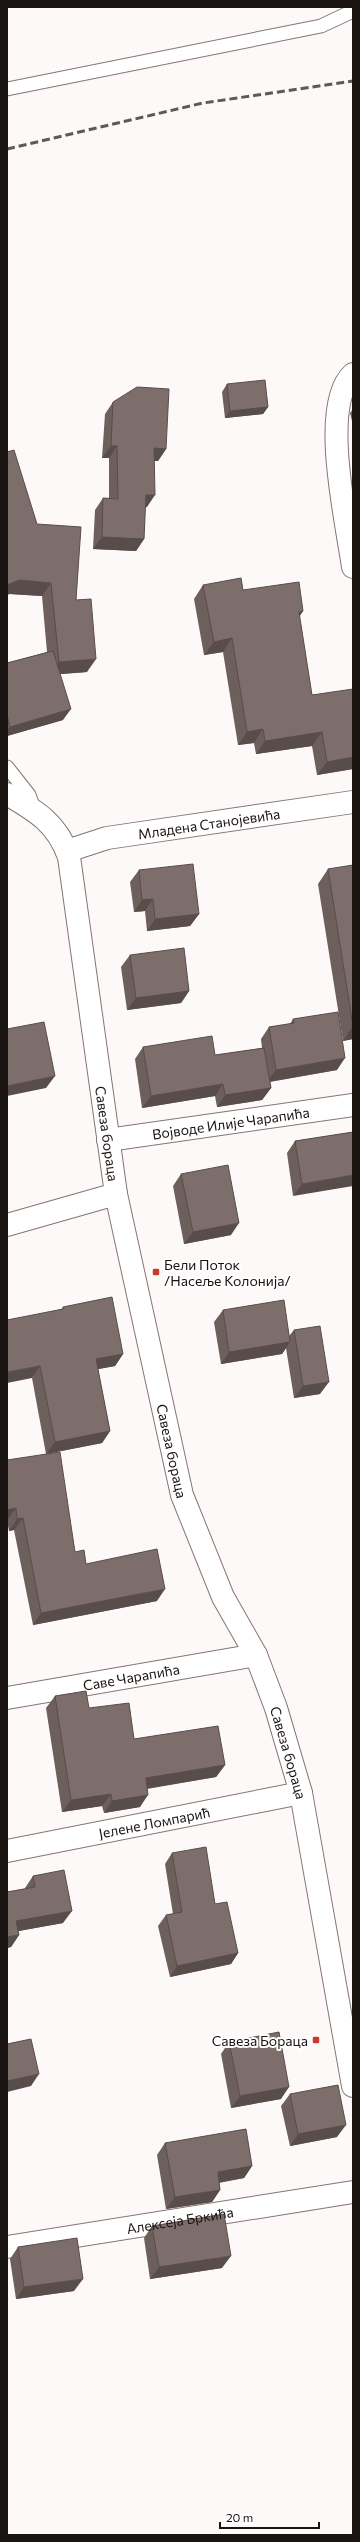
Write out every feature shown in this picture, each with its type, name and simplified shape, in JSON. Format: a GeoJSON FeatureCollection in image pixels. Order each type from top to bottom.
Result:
{"type":"FeatureCollection","features":[{"type":"Feature","properties":{"kind":"street"},"geometry":{"type":"LineString","coordinates":[[353,374],[345,382],[335,417],[337,452],[353,567]]}},
{"type":"Feature","properties":{"kind":"street","name":"Савеза бораца"},"geometry":{"type":"LineString","coordinates":[[7,794],[34,809],[53,827],[66,850],[73,876],[80,948],[116,1194],[182,1495],[224,1597],[256,1655],[276,1708],[301,1793],[351,2063],[353,2086]]}},
{"type":"Feature","properties":{"kind":"street","name":"Младена Станојевића"},"geometry":{"type":"LineString","coordinates":[[66,850],[107,838],[353,802]]}},
{"type":"Feature","properties":{"kind":"street","name":"Војводе Илије Чарапића"},"geometry":{"type":"LineString","coordinates":[[108,1140],[353,1105]]}},
{"type":"Feature","properties":{"kind":"street"},"geometry":{"type":"LineString","coordinates":[[7,1225],[116,1194]]}},
{"type":"Feature","properties":{"kind":"street","name":"Саве Чарапића"},"geometry":{"type":"LineString","coordinates":[[7,1698],[256,1655]]}},
{"type":"Feature","properties":{"kind":"street","name":"Јелене Ломпарић"},"geometry":{"type":"LineString","coordinates":[[7,1851],[301,1793]]}},
{"type":"Feature","properties":{"kind":"street","name":"Алексеја Бркића"},"geometry":{"type":"LineString","coordinates":[[7,2248],[353,2192]]}},
{"type":"Feature","properties":{"kind":"lane"},"geometry":{"type":"LineString","coordinates":[[7,89],[321,26],[353,11]]}},
{"type":"Feature","properties":{"kind":"lane","name":"Савеза бораца"},"geometry":{"type":"LineString","coordinates":[[7,767],[29,795],[34,809]]}},
{"type":"Feature","properties":{"kind":"building"},"geometry":{"type":"Polygon","coordinates":[[[265,380],[268,407],[230,411],[227,384],[265,380]]]}},
{"type":"Feature","properties":{"kind":"building"},"geometry":{"type":"Polygon","coordinates":[[[137,387],[169,389],[166,449],[154,448],[155,495],[146,495],[144,539],[102,537],[103,498],[118,499],[117,446],[111,446],[113,402],[137,387]]]}},
{"type":"Feature","properties":{"kind":"building"},"geometry":{"type":"Polygon","coordinates":[[[14,450],[37,524],[81,527],[76,600],[91,599],[96,659],[59,662],[51,583],[19,580],[7,585],[7,452],[14,450]]]}},
{"type":"Feature","properties":{"kind":"building"},"geometry":{"type":"Polygon","coordinates":[[[241,578],[243,590],[299,582],[303,611],[299,612],[312,695],[353,689],[353,757],[327,762],[322,732],[265,741],[263,729],[247,732],[232,638],[214,642],[203,585],[241,578]]]}},
{"type":"Feature","properties":{"kind":"building"},"geometry":{"type":"Polygon","coordinates":[[[53,651],[71,709],[10,727],[7,715],[7,663],[53,651]]]}},
{"type":"Feature","properties":{"kind":"building"},"geometry":{"type":"Polygon","coordinates":[[[193,864],[199,914],[155,919],[153,899],[142,900],[139,870],[193,864]]]}},
{"type":"Feature","properties":{"kind":"building"},"geometry":{"type":"Polygon","coordinates":[[[353,865],[353,1026],[328,869],[353,865]]]}},
{"type":"Feature","properties":{"kind":"building"},"geometry":{"type":"Polygon","coordinates":[[[184,948],[189,991],[136,998],[130,955],[184,948]]]}},
{"type":"Feature","properties":{"kind":"building"},"geometry":{"type":"Polygon","coordinates":[[[338,1012],[345,1058],[276,1070],[269,1027],[294,1023],[293,1019],[338,1012]]]}},
{"type":"Feature","properties":{"kind":"building"},"geometry":{"type":"Polygon","coordinates":[[[44,1022],[55,1076],[7,1086],[7,1029],[44,1022]]]}},
{"type":"Feature","properties":{"kind":"building"},"geometry":{"type":"Polygon","coordinates":[[[212,1036],[215,1055],[264,1048],[271,1088],[225,1095],[223,1084],[151,1096],[143,1047],[212,1036]]]}},
{"type":"Feature","properties":{"kind":"building"},"geometry":{"type":"Polygon","coordinates":[[[353,1132],[353,1175],[302,1184],[295,1141],[353,1132]]]}},
{"type":"Feature","properties":{"kind":"building"},"geometry":{"type":"Polygon","coordinates":[[[228,1165],[239,1223],[193,1232],[181,1174],[228,1165]]]}},
{"type":"Feature","properties":{"kind":"building"},"geometry":{"type":"Polygon","coordinates":[[[112,1297],[123,1354],[96,1359],[110,1431],[55,1442],[40,1366],[7,1372],[7,1320],[63,1309],[63,1307],[112,1297]]]}},
{"type":"Feature","properties":{"kind":"building"},"geometry":{"type":"Polygon","coordinates":[[[284,1300],[290,1342],[229,1352],[223,1310],[284,1300]]]}},
{"type":"Feature","properties":{"kind":"building"},"geometry":{"type":"Polygon","coordinates":[[[320,1326],[329,1382],[303,1386],[294,1330],[320,1326]]]}},
{"type":"Feature","properties":{"kind":"building"},"geometry":{"type":"Polygon","coordinates":[[[60,1452],[75,1552],[84,1550],[86,1564],[157,1549],[165,1589],[41,1613],[23,1518],[17,1519],[16,1508],[7,1510],[7,1460],[60,1452]]]}},
{"type":"Feature","properties":{"kind":"building"},"geometry":{"type":"Polygon","coordinates":[[[86,1691],[89,1708],[129,1703],[134,1739],[218,1726],[225,1765],[146,1778],[148,1795],[112,1801],[111,1794],[71,1800],[55,1696],[86,1691]]]}},
{"type":"Feature","properties":{"kind":"building"},"geometry":{"type":"Polygon","coordinates":[[[206,1847],[215,1904],[227,1902],[238,1953],[177,1966],[166,1915],[182,1912],[172,1853],[206,1847]]]}},
{"type":"Feature","properties":{"kind":"building"},"geometry":{"type":"Polygon","coordinates":[[[64,1870],[72,1911],[16,1921],[19,1935],[7,1937],[7,1892],[35,1887],[33,1876],[64,1870]]]}},
{"type":"Feature","properties":{"kind":"building"},"geometry":{"type":"Polygon","coordinates":[[[279,2032],[289,2087],[240,2096],[229,2042],[279,2032]]]}},
{"type":"Feature","properties":{"kind":"building"},"geometry":{"type":"Polygon","coordinates":[[[31,2039],[39,2074],[7,2081],[7,2044],[31,2039]]]}},
{"type":"Feature","properties":{"kind":"building"},"geometry":{"type":"Polygon","coordinates":[[[338,2085],[346,2125],[298,2134],[290,2094],[338,2085]]]}},
{"type":"Feature","properties":{"kind":"building"},"geometry":{"type":"Polygon","coordinates":[[[246,2129],[252,2166],[218,2172],[220,2190],[175,2197],[165,2143],[246,2129]]]}},
{"type":"Feature","properties":{"kind":"building"},"geometry":{"type":"Polygon","coordinates":[[[224,2214],[231,2256],[159,2267],[152,2226],[224,2214]]]}},
{"type":"Feature","properties":{"kind":"building"},"geometry":{"type":"Polygon","coordinates":[[[77,2238],[83,2279],[24,2287],[18,2247],[77,2238]]]}},
{"type":"Feature","properties":{"kind":"railway"},"geometry":{"type":"LineString","coordinates":[[7,149],[203,103],[353,81]]}},
{"type":"Feature","properties":{"kind":"place","name":"Бели Поток /Насеље Колонија/"},"geometry":{"type":"Point","coordinates":[156,1272]}},
{"type":"Feature","properties":{"kind":"place","name":"Савеза Бораца"},"geometry":{"type":"Point","coordinates":[316,2040]}}]}
